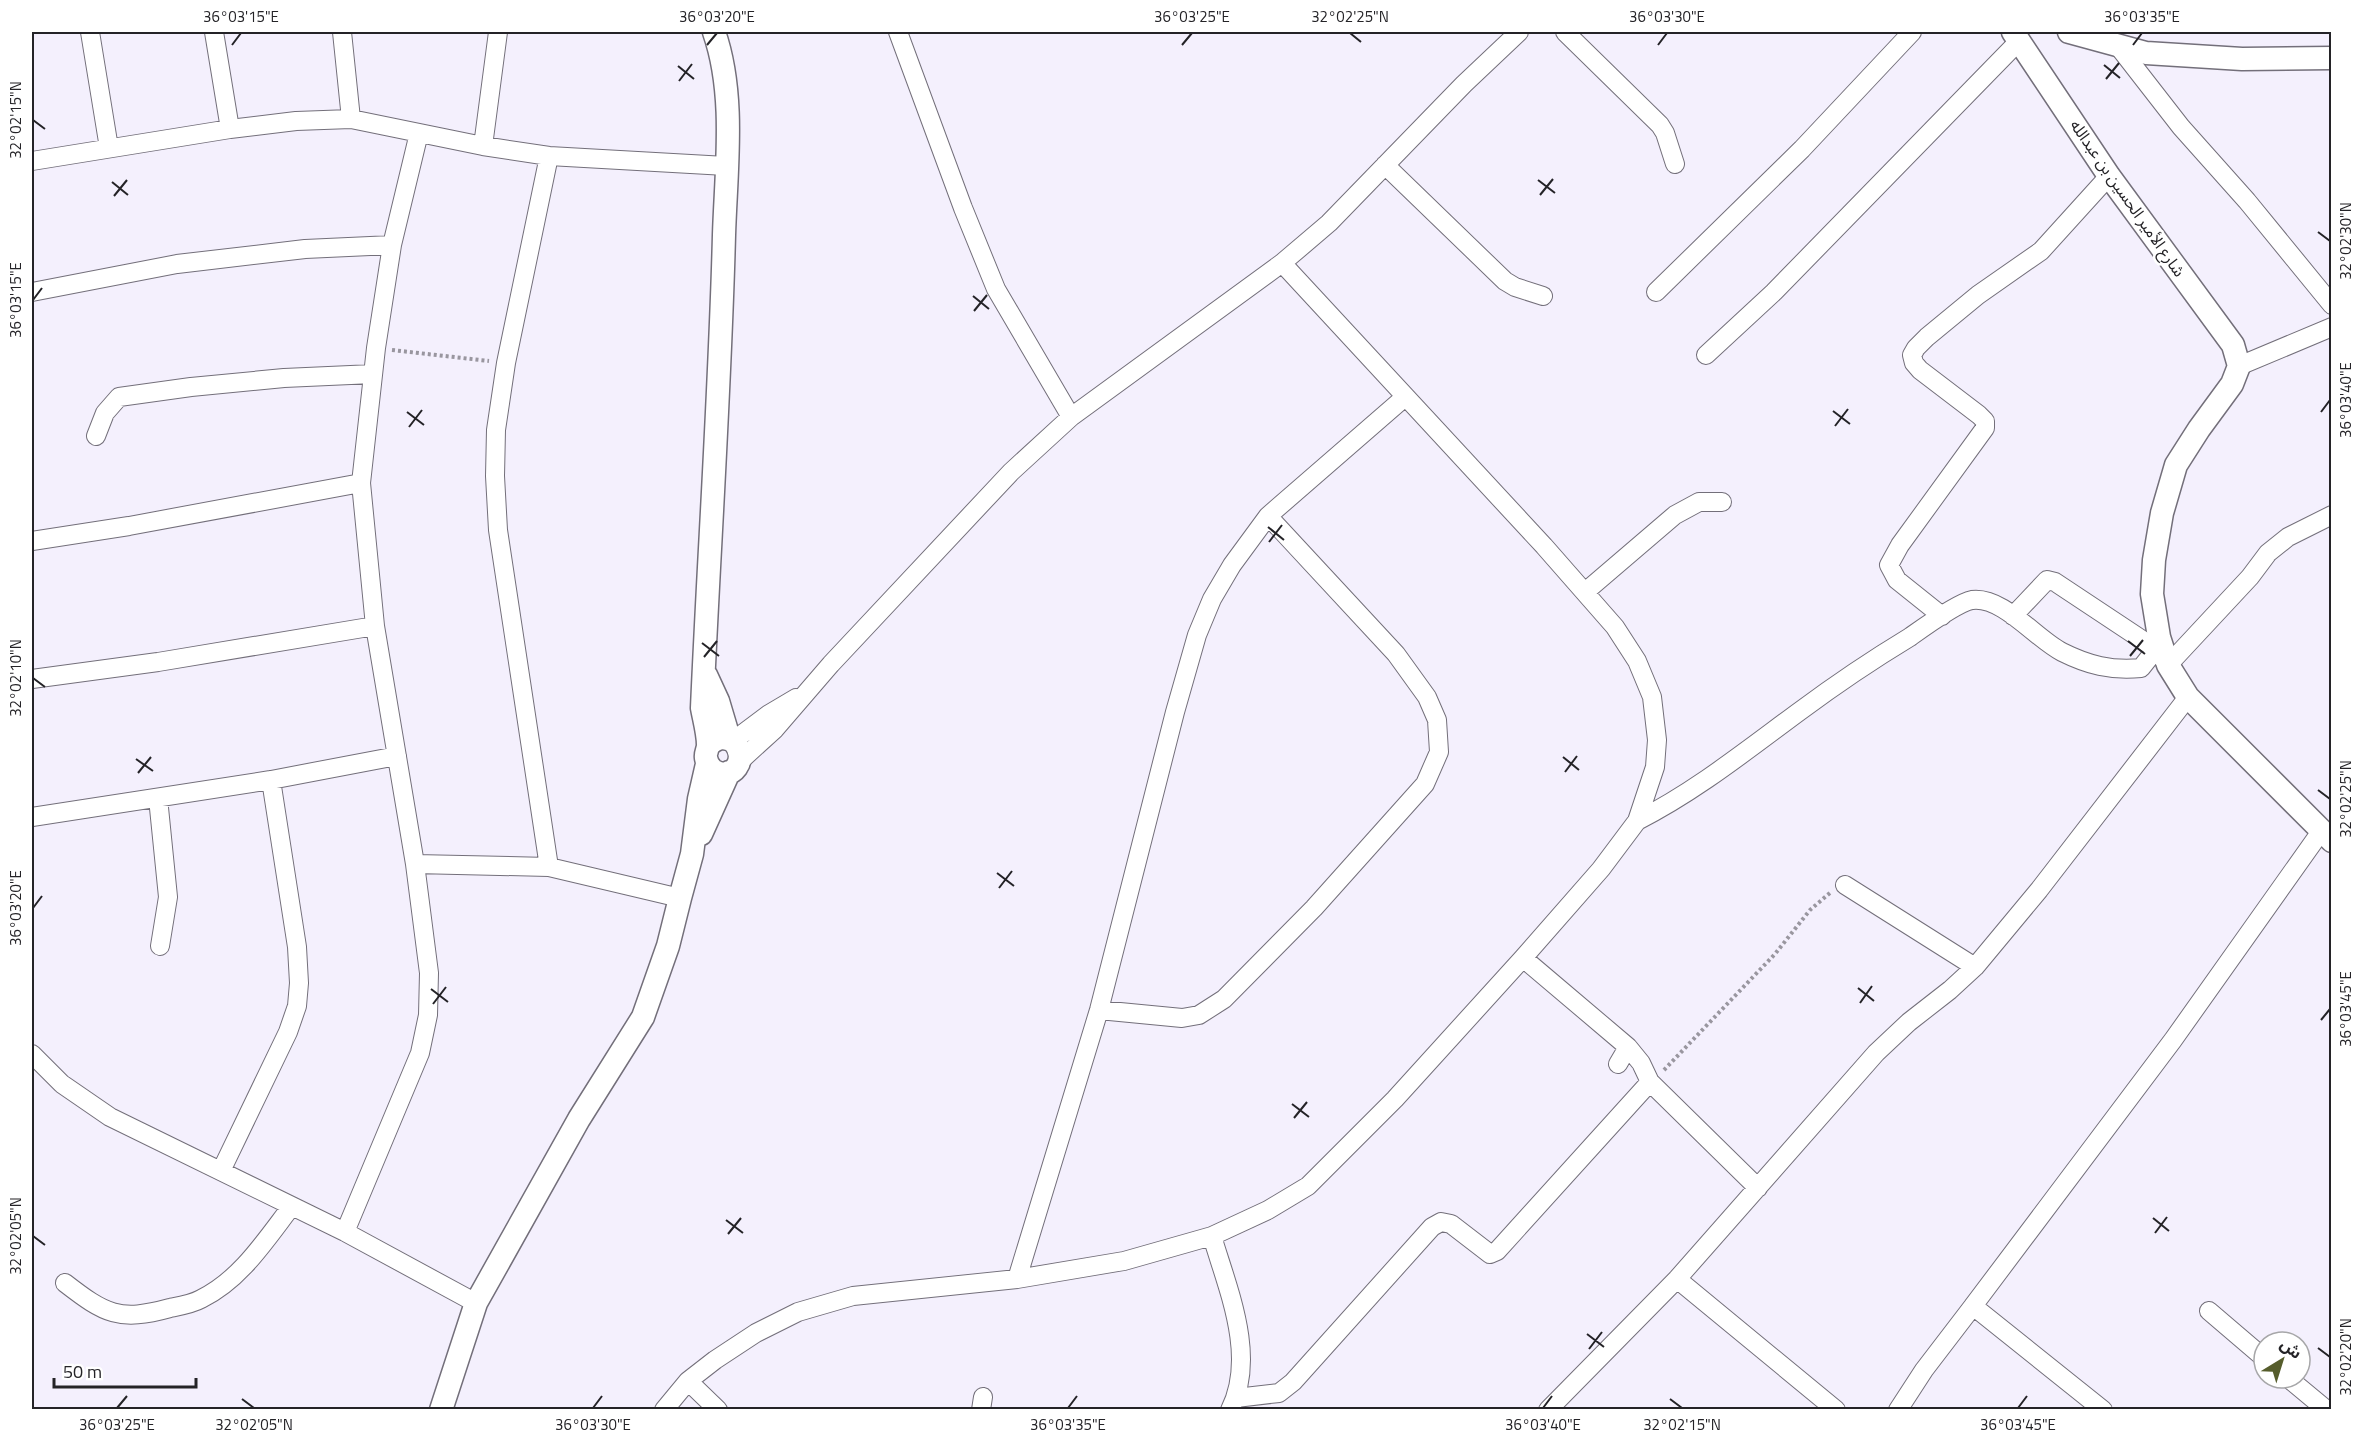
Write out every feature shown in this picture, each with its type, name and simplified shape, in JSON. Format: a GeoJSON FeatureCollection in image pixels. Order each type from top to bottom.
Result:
{"type":"FeatureCollection","features":[{"type":"Feature","properties":{"kind":"street"},"geometry":{"type":"LineString","coordinates":[[90,32],[109,148]]}},
{"type":"Feature","properties":{"kind":"street"},"geometry":{"type":"LineString","coordinates":[[214,32],[230,129]]}},
{"type":"Feature","properties":{"kind":"street"},"geometry":{"type":"LineString","coordinates":[[342,32],[351,119]]}},
{"type":"Feature","properties":{"kind":"street"},"geometry":{"type":"LineString","coordinates":[[483,146],[498,32]]}},
{"type":"Feature","properties":{"kind":"street"},"geometry":{"type":"LineString","coordinates":[[441,1410],[476,1303],[579,1119],[643,1017],[665,955],[692,854],[724,754],[718,701],[704,671],[723,277],[727,117],[724,81],[714,32]]}},
{"type":"Feature","properties":{"kind":"street"},"geometry":{"type":"LineString","coordinates":[[898,32],[963,208],[996,289],[1071,417]]}},
{"type":"Feature","properties":{"kind":"street"},"geometry":{"type":"LineString","coordinates":[[724,754],[775,729],[831,664],[1011,472],[1071,417],[1282,263],[1329,223],[1384,165],[1519,32]]}},
{"type":"Feature","properties":{"kind":"street"},"geometry":{"type":"LineString","coordinates":[[1565,32],[1660,125],[1675,164]]}},
{"type":"Feature","properties":{"kind":"street"},"geometry":{"type":"LineString","coordinates":[[1656,292],[1802,149],[1912,32]]}},
{"type":"Feature","properties":{"kind":"street"},"geometry":{"type":"LineString","coordinates":[[2069,32],[2146,53],[2282,60],[2331,58]]}},
{"type":"Feature","properties":{"kind":"street"},"geometry":{"type":"LineString","coordinates":[[1706,355],[1774,292],[2016,36]]}},
{"type":"Feature","properties":{"kind":"street","name":"شارع الأمير الحسين بن عبدالله"},"geometry":{"type":"LineString","coordinates":[[2016,36],[2109,176],[2233,345],[2239,366]]}},
{"type":"Feature","properties":{"kind":"street"},"geometry":{"type":"LineString","coordinates":[[2118,46],[2181,127],[2247,201],[2331,305]]}},
{"type":"Feature","properties":{"kind":"street"},"geometry":{"type":"LineString","coordinates":[[32,161],[230,129],[296,121],[351,119],[483,146],[549,156],[726,165]]}},
{"type":"Feature","properties":{"kind":"street"},"geometry":{"type":"LineString","coordinates":[[345,1232],[420,1053],[428,1014],[429,973],[415,864],[375,626],[361,483],[376,348],[392,245],[419,133]]}},
{"type":"Feature","properties":{"kind":"street"},"geometry":{"type":"LineString","coordinates":[[549,156],[506,363],[496,430],[495,476],[498,530],[549,867]]}},
{"type":"Feature","properties":{"kind":"street"},"geometry":{"type":"LineString","coordinates":[[1384,165],[1505,281],[1515,287],[1543,296]]}},
{"type":"Feature","properties":{"kind":"street"},"geometry":{"type":"LineString","coordinates":[[1942,616],[1897,580],[1889,565],[1900,545],[1986,424],[1979,414],[1920,370],[1914,363],[1912,355],[1927,337],[1978,295],[2041,251],[2109,176]]}},
{"type":"Feature","properties":{"kind":"street"},"geometry":{"type":"LineString","coordinates":[[32,292],[177,264],[305,249],[392,245]]}},
{"type":"Feature","properties":{"kind":"street"},"geometry":{"type":"LineString","coordinates":[[664,1410],[688,1381],[756,1333],[798,1312],[853,1296],[1017,1279],[1124,1261],[1212,1236],[1268,1210],[1308,1186],[1395,1099],[1524,958],[1601,868],[1637,820],[1655,767],[1658,740],[1652,697],[1637,661],[1615,627],[1585,592],[1282,263]]}},
{"type":"Feature","properties":{"kind":"street"},"geometry":{"type":"LineString","coordinates":[[2162,657],[2152,594],[2154,560],[2162,513],[2176,465],[2232,384],[2239,366],[2331,327]]}},
{"type":"Feature","properties":{"kind":"street"},"geometry":{"type":"LineString","coordinates":[[96,436],[105,413],[119,398],[190,387],[272,379],[373,374]]}},
{"type":"Feature","properties":{"kind":"street"},"geometry":{"type":"LineString","coordinates":[[1017,1279],[1099,1010],[1175,711],[1197,635],[1212,599],[1232,565],[1268,516],[1406,397]]}},
{"type":"Feature","properties":{"kind":"street"},"geometry":{"type":"LineString","coordinates":[[32,541],[129,526],[361,483]]}},
{"type":"Feature","properties":{"kind":"street"},"geometry":{"type":"LineString","coordinates":[[1585,592],[1675,514],[1699,502],[1722,502]]}},
{"type":"Feature","properties":{"kind":"street"},"geometry":{"type":"LineString","coordinates":[[1637,820],[1674,802],[1872,661],[1971,600],[1983,600],[2013,616],[2041,639],[2061,651],[2090,663],[2118,670],[2141,668],[2162,657],[2250,577],[2268,553],[2288,537],[2331,515]]}},
{"type":"Feature","properties":{"kind":"street"},"geometry":{"type":"LineString","coordinates":[[1099,1010],[1182,1018],[1199,1015],[1224,999],[1314,908],[1425,784],[1439,752],[1437,720],[1421,688],[1396,654],[1268,516]]}},
{"type":"Feature","properties":{"kind":"street"},"geometry":{"type":"LineString","coordinates":[[1898,1410],[1924,1370],[2326,836],[2188,697],[2162,657],[2055,582],[2047,580],[2013,616]]}},
{"type":"Feature","properties":{"kind":"street"},"geometry":{"type":"LineString","coordinates":[[32,679],[158,662],[375,626]]}},
{"type":"Feature","properties":{"kind":"street"},"geometry":{"type":"LineString","coordinates":[[1548,1410],[1677,1279],[1876,1053],[1975,967],[2039,890],[2188,697]]}},
{"type":"Feature","properties":{"kind":"street"},"geometry":{"type":"LineString","coordinates":[[32,817],[271,780],[397,756]]}},
{"type":"Feature","properties":{"kind":"street"},"geometry":{"type":"LineString","coordinates":[[221,1172],[288,1032],[297,1006],[299,983],[297,947],[271,780]]}},
{"type":"Feature","properties":{"kind":"street"},"geometry":{"type":"LineString","coordinates":[[158,798],[168,897],[160,946]]}},
{"type":"Feature","properties":{"kind":"street"},"geometry":{"type":"LineString","coordinates":[[415,864],[549,867],[680,898]]}},
{"type":"Feature","properties":{"kind":"street"},"geometry":{"type":"LineString","coordinates":[[1845,885],[1975,967]]}},
{"type":"Feature","properties":{"kind":"street"},"geometry":{"type":"LineString","coordinates":[[1524,958],[1628,1047],[1641,1063],[1650,1082],[1758,1188]]}},
{"type":"Feature","properties":{"kind":"street"},"geometry":{"type":"LineString","coordinates":[[1618,1064],[1628,1047]]}},
{"type":"Feature","properties":{"kind":"street"},"geometry":{"type":"LineString","coordinates":[[32,1054],[62,1084],[110,1117],[345,1232],[476,1303]]}},
{"type":"Feature","properties":{"kind":"street"},"geometry":{"type":"LineString","coordinates":[[1212,1236],[1234,1314],[1241,1354],[1233,1404],[1279,1393],[1293,1382],[1432,1227],[1441,1222],[1450,1224],[1490,1254],[1497,1251],[1650,1082]]}},
{"type":"Feature","properties":{"kind":"street"},"geometry":{"type":"LineString","coordinates":[[65,1283],[93,1305],[118,1315],[144,1316],[201,1300],[244,1268],[291,1207]]}},
{"type":"Feature","properties":{"kind":"street"},"geometry":{"type":"LineString","coordinates":[[1677,1279],[1836,1410]]}},
{"type":"Feature","properties":{"kind":"street"},"geometry":{"type":"LineString","coordinates":[[1973,1306],[2103,1410]]}},
{"type":"Feature","properties":{"kind":"street"},"geometry":{"type":"LineString","coordinates":[[2209,1311],[2252,1348]]}},
{"type":"Feature","properties":{"kind":"street"},"geometry":{"type":"LineString","coordinates":[[688,1381],[718,1410]]}},
{"type":"Feature","properties":{"kind":"street"},"geometry":{"type":"LineString","coordinates":[[2306,1390],[2326,1404]]}},
{"type":"Feature","properties":{"kind":"path"},"geometry":{"type":"LineString","coordinates":[[376,348],[506,363]]}},
{"type":"Feature","properties":{"kind":"path"},"geometry":{"type":"LineString","coordinates":[[1650,1082],[1671,1064],[1775,954],[1823,897],[1845,885]]}}]}
